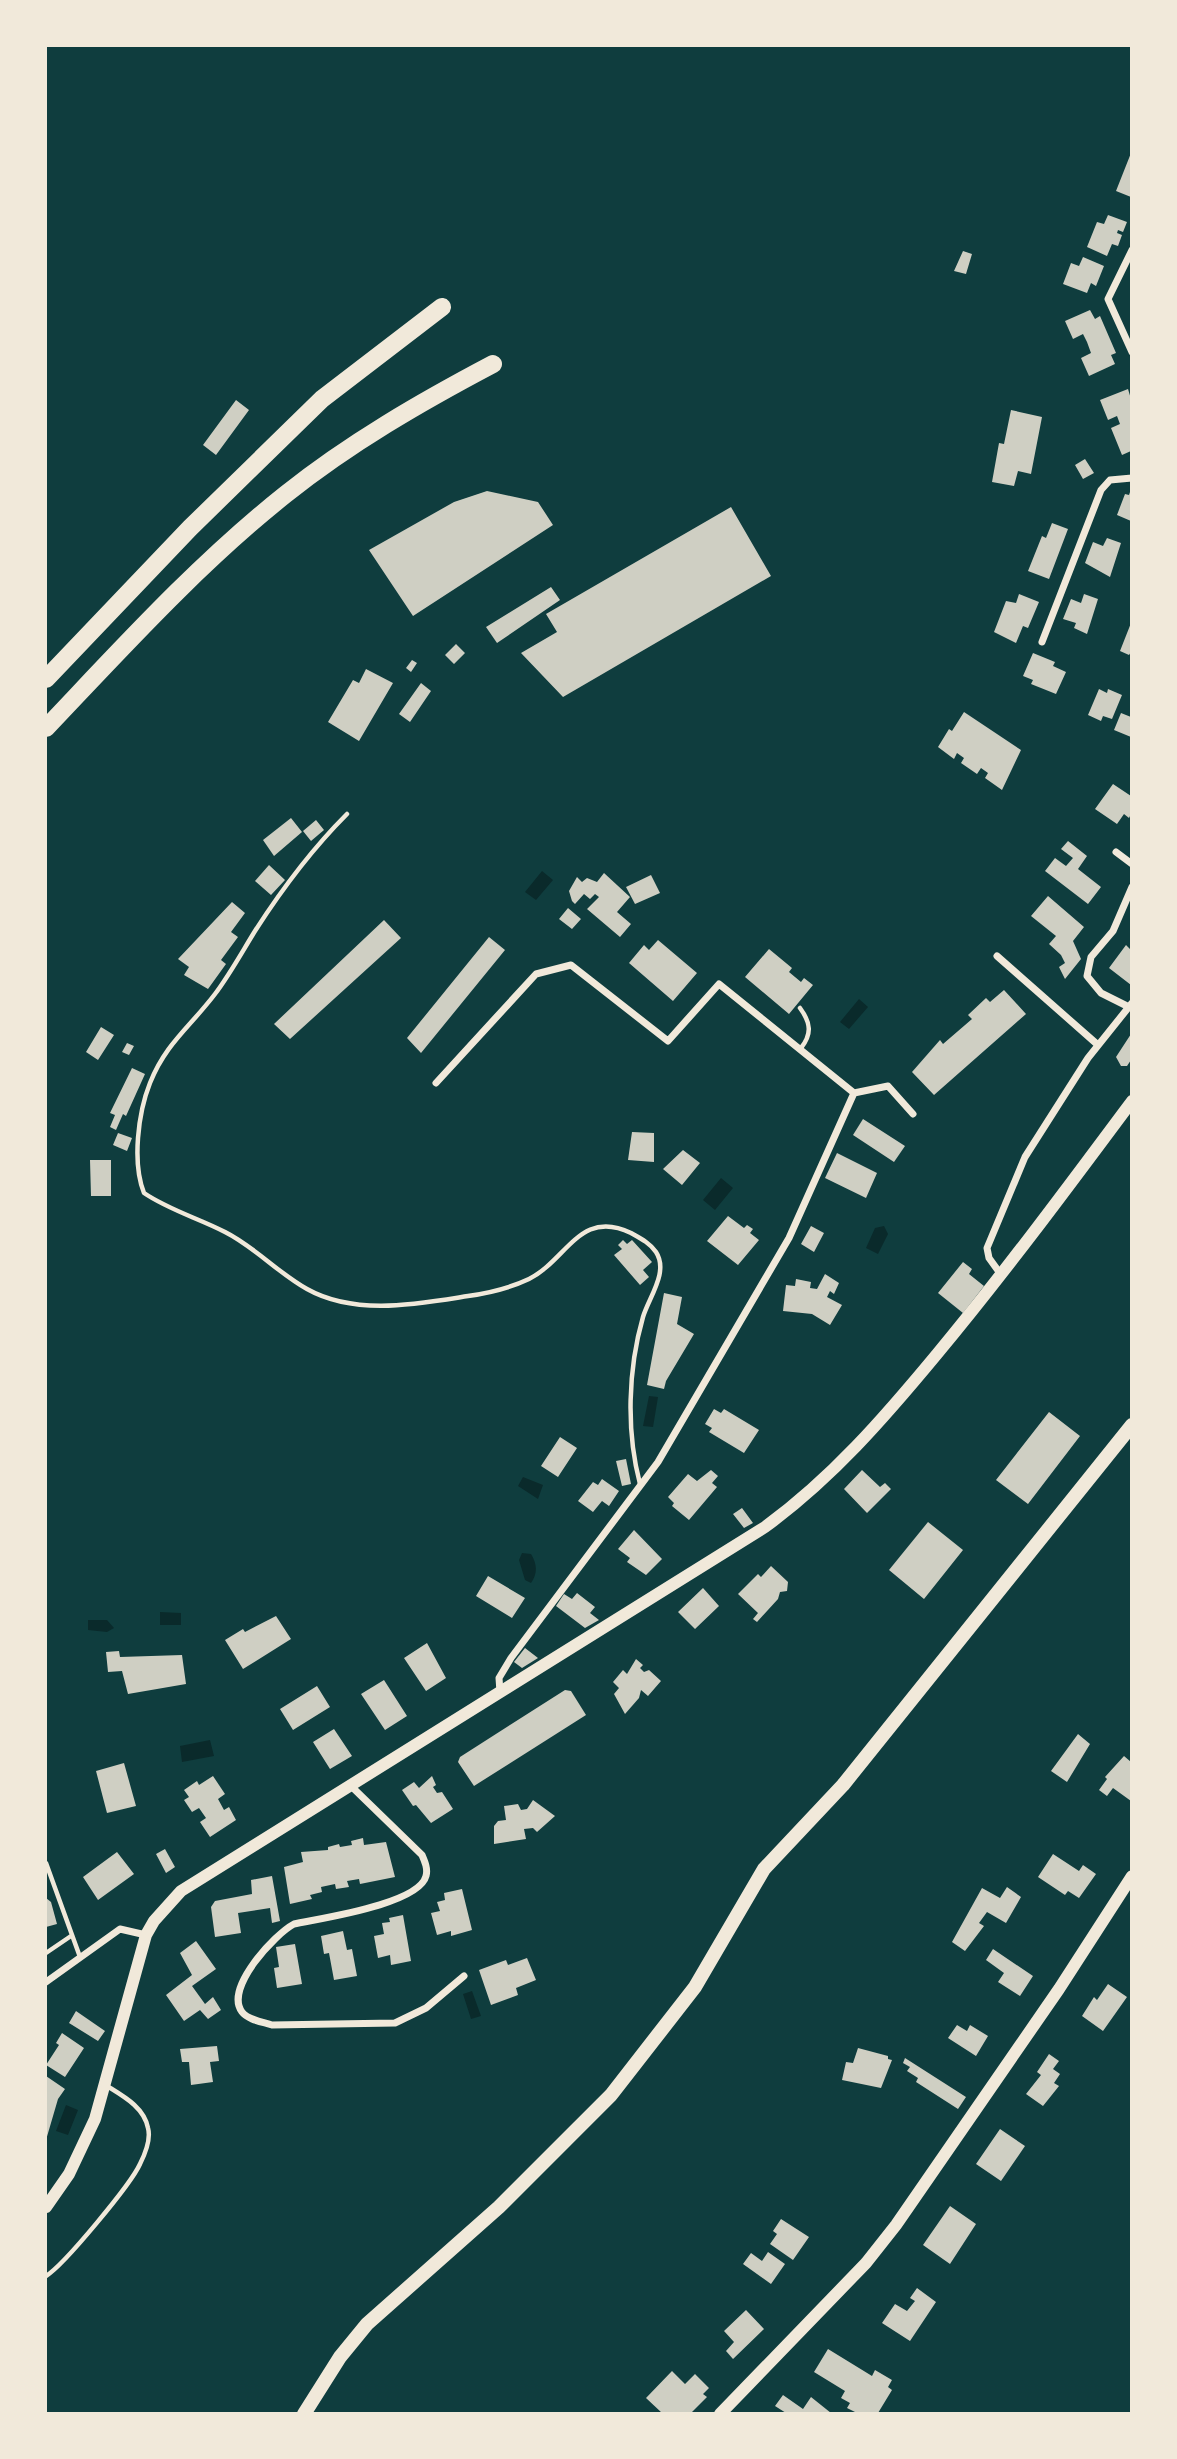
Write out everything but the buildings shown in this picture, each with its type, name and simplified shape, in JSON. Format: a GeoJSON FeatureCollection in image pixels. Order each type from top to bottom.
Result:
{"type":"FeatureCollection","features":[{"type":"Feature","properties":{"kind":"highway"},"geometry":{"type":"LineString","coordinates":[[46,679],[190,528],[323,399],[442,307]]}},
{"type":"Feature","properties":{"kind":"highway"},"geometry":{"type":"LineString","coordinates":[[46,728],[222,549],[285,494],[350,446],[406,411],[494,364]]}},
{"type":"Feature","properties":{"kind":"main road"},"geometry":{"type":"LineString","coordinates":[[304,2413],[340,2357],[367,2324],[499,2207],[611,2095],[695,1987],[764,1869],[843,1785],[1132,1425]]}},
{"type":"Feature","properties":{"kind":"street"},"geometry":{"type":"LineString","coordinates":[[1132,250],[1108,299],[1132,352]]}},
{"type":"Feature","properties":{"kind":"street"},"geometry":{"type":"LineString","coordinates":[[1042,642],[1101,490],[1110,480],[1132,478]]}},
{"type":"Feature","properties":{"kind":"street"},"geometry":{"type":"LineString","coordinates":[[1116,852],[1132,864]]}},
{"type":"Feature","properties":{"kind":"street"},"geometry":{"type":"LineString","coordinates":[[1002,1276],[989,1258],[991,1236],[1025,1157],[1098,1045],[1129,1005],[1101,993],[1087,976],[1091,957],[1113,931],[1132,887]]}},
{"type":"Feature","properties":{"kind":"street"},"geometry":{"type":"LineString","coordinates":[[998,956],[1098,1045]]}},
{"type":"Feature","properties":{"kind":"street"},"geometry":{"type":"LineString","coordinates":[[436,1083],[536,974],[571,965],[668,1041],[719,984],[854,1093]]}},
{"type":"Feature","properties":{"kind":"street"},"geometry":{"type":"LineString","coordinates":[[854,1093],[888,1086],[913,1114]]}},
{"type":"Feature","properties":{"kind":"street"},"geometry":{"type":"LineString","coordinates":[[500,1693],[499,1678],[511,1658],[658,1462],[789,1238],[854,1093]]}},
{"type":"Feature","properties":{"kind":"street"},"geometry":{"type":"LineString","coordinates":[[46,2207],[74,2164],[107,2086],[146,1936],[164,1909],[201,1876],[352,1787],[765,1527],[815,1489],[885,1417],[1002,1276],[1132,1101]]}},
{"type":"Feature","properties":{"kind":"street"},"geometry":{"type":"LineString","coordinates":[[352,1787],[422,1855],[427,1868],[423,1884],[405,1897],[294,1924],[280,1931],[240,1984],[238,2000],[242,2012],[254,2020],[272,2025],[395,2023],[426,2008],[464,1976]]}},
{"type":"Feature","properties":{"kind":"street"},"geometry":{"type":"LineString","coordinates":[[720,2413],[866,2263],[896,2225],[959,2137],[1132,1876]]}},
{"type":"Feature","properties":{"kind":"street"},"geometry":{"type":"LineString","coordinates":[[46,1982],[120,1929],[146,1936]]}},
{"type":"Feature","properties":{"kind":"lane"},"geometry":{"type":"LineString","coordinates":[[347,814],[293,875],[215,993],[169,1044],[161,1058],[147,1092],[140,1133],[139,1166],[144,1193],[225,1232],[262,1254],[306,1289],[333,1299],[362,1305],[469,1296],[503,1289],[531,1278],[588,1230],[603,1225],[617,1227],[645,1241],[657,1252],[660,1264],[643,1317],[632,1378],[632,1446],[640,1485]]}},
{"type":"Feature","properties":{"kind":"lane"},"geometry":{"type":"LineString","coordinates":[[800,1008],[809,1026],[810,1035],[801,1048]]}},
{"type":"Feature","properties":{"kind":"lane"},"geometry":{"type":"LineString","coordinates":[[46,1863],[80,1957]]}},
{"type":"Feature","properties":{"kind":"lane"},"geometry":{"type":"LineString","coordinates":[[46,1953],[71,1936]]}},
{"type":"Feature","properties":{"kind":"lane"},"geometry":{"type":"LineString","coordinates":[[46,2276],[72,2252],[139,2167],[147,2146],[149,2129],[143,2114],[132,2102],[107,2086]]}},
{"type":"Feature","properties":{"kind":"water"},"geometry":{"type":"Polygon","coordinates":[[[542,871],[553,880],[536,900],[525,892],[542,871]]]}},
{"type":"Feature","properties":{"kind":"water"},"geometry":{"type":"Polygon","coordinates":[[[859,999],[868,1007],[849,1029],[840,1022],[859,999]]]}},
{"type":"Feature","properties":{"kind":"water"},"geometry":{"type":"Polygon","coordinates":[[[721,1178],[733,1188],[715,1210],[703,1200],[721,1178]]]}},
{"type":"Feature","properties":{"kind":"water"},"geometry":{"type":"Polygon","coordinates":[[[884,1226],[888,1234],[878,1254],[866,1248],[875,1228],[884,1226]]]}},
{"type":"Feature","properties":{"kind":"water"},"geometry":{"type":"Polygon","coordinates":[[[649,1396],[658,1397],[653,1427],[643,1426],[649,1396]]]}},
{"type":"Feature","properties":{"kind":"water"},"geometry":{"type":"Polygon","coordinates":[[[523,1477],[543,1485],[538,1499],[518,1486],[523,1477]]]}},
{"type":"Feature","properties":{"kind":"water"},"geometry":{"type":"Polygon","coordinates":[[[522,1553],[531,1554],[535,1561],[536,1572],[531,1583],[525,1580],[519,1560],[522,1553]]]}},
{"type":"Feature","properties":{"kind":"water"},"geometry":{"type":"Polygon","coordinates":[[[160,1612],[181,1613],[181,1625],[160,1625],[160,1612]]]}},
{"type":"Feature","properties":{"kind":"water"},"geometry":{"type":"Polygon","coordinates":[[[88,1620],[107,1620],[114,1628],[107,1632],[88,1630],[88,1620]]]}},
{"type":"Feature","properties":{"kind":"water"},"geometry":{"type":"Polygon","coordinates":[[[210,1740],[214,1756],[182,1762],[180,1746],[210,1740]]]}},
{"type":"Feature","properties":{"kind":"water"},"geometry":{"type":"Polygon","coordinates":[[[472,1991],[481,2016],[471,2019],[463,1994],[472,1991]]]}},
{"type":"Feature","properties":{"kind":"water"},"geometry":{"type":"Polygon","coordinates":[[[66,2105],[78,2110],[68,2135],[56,2131],[66,2105]]]}}]}
